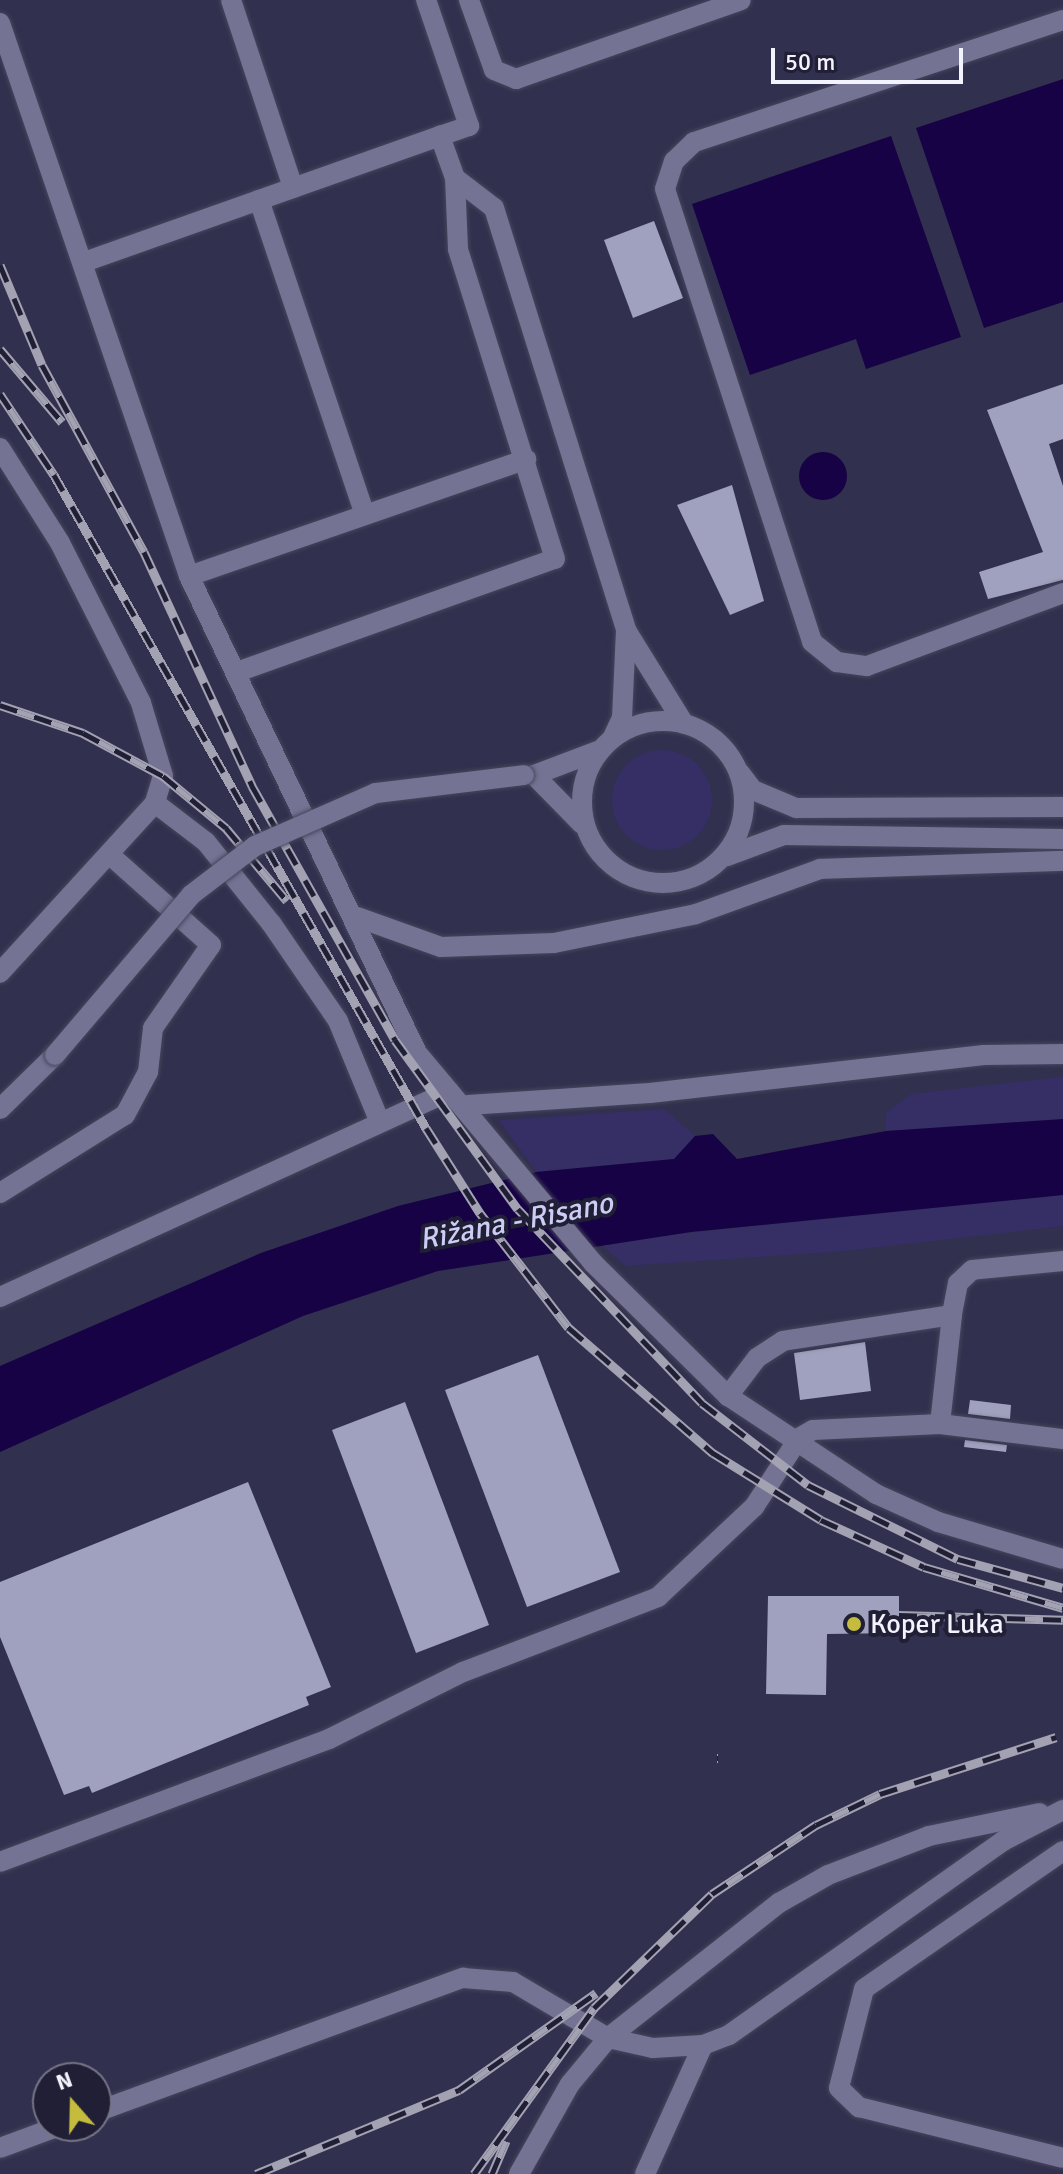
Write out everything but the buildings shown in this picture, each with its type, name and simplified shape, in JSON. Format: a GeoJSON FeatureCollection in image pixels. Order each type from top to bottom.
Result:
{"type":"FeatureCollection","features":[{"type":"Feature","properties":{"kind":"street"},"geometry":{"type":"LineString","coordinates":[[231,0],[293,188]]}},
{"type":"Feature","properties":{"kind":"street"},"geometry":{"type":"LineString","coordinates":[[84,262],[469,126],[426,0]]}},
{"type":"Feature","properties":{"kind":"street"},"geometry":{"type":"LineString","coordinates":[[469,0],[494,70],[516,79],[741,0]]}},
{"type":"Feature","properties":{"kind":"street"},"geometry":{"type":"LineString","coordinates":[[1063,20],[694,142],[674,161],[665,189],[812,642],[837,662],[867,666],[1063,593]]}},
{"type":"Feature","properties":{"kind":"street"},"geometry":{"type":"LineString","coordinates":[[0,23],[189,576],[357,917],[417,1053],[449,1091],[473,1111],[593,1263],[728,1396],[795,1444],[938,1522],[1063,1559]]}},
{"type":"Feature","properties":{"kind":"street"},"geometry":{"type":"LineString","coordinates":[[237,672],[555,559],[458,249],[455,178],[440,136]]}},
{"type":"Feature","properties":{"kind":"street"},"geometry":{"type":"LineString","coordinates":[[455,178],[494,208],[626,630],[684,724]]}},
{"type":"Feature","properties":{"kind":"street"},"geometry":{"type":"LineString","coordinates":[[259,200],[365,515]]}},
{"type":"Feature","properties":{"kind":"street"},"geometry":{"type":"LineString","coordinates":[[0,448],[60,543],[141,703],[162,768],[155,803],[0,973]]}},
{"type":"Feature","properties":{"kind":"street"},"geometry":{"type":"LineString","coordinates":[[189,576],[526,459]]}},
{"type":"Feature","properties":{"kind":"street"},"geometry":{"type":"LineString","coordinates":[[585,828],[583,783],[622,718],[626,630]]}},
{"type":"Feature","properties":{"kind":"street"},"geometry":{"type":"LineString","coordinates":[[0,1109],[55,1055],[191,895],[255,846],[376,793],[458,777],[529,775],[606,744],[647,722],[684,724],[716,741],[753,790],[796,808],[1063,807]]}},
{"type":"Feature","properties":{"kind":"street"},"geometry":{"type":"LineString","coordinates":[[717,862],[740,827],[738,771]]}},
{"type":"Feature","properties":{"kind":"street"},"geometry":{"type":"LineString","coordinates":[[529,775],[585,828],[611,865],[653,883],[687,879],[717,862],[784,835],[1063,839]]}},
{"type":"Feature","properties":{"kind":"street"},"geometry":{"type":"LineString","coordinates":[[155,803],[206,842],[271,923],[338,1021],[379,1120]]}},
{"type":"Feature","properties":{"kind":"street"},"geometry":{"type":"LineString","coordinates":[[0,1193],[125,1115],[148,1072],[153,1028],[211,945],[109,854]]}},
{"type":"Feature","properties":{"kind":"street"},"geometry":{"type":"LineString","coordinates":[[357,917],[441,947],[554,943],[696,914],[820,869],[1063,861]]}},
{"type":"Feature","properties":{"kind":"street"},"geometry":{"type":"LineString","coordinates":[[473,1111],[984,1055],[1063,1054]]}},
{"type":"Feature","properties":{"kind":"street"},"geometry":{"type":"LineString","coordinates":[[0,1297],[379,1120],[449,1091]]}},
{"type":"Feature","properties":{"kind":"street"},"geometry":{"type":"LineString","coordinates":[[940,1424],[958,1283],[972,1270],[1063,1261]]}},
{"type":"Feature","properties":{"kind":"street"},"geometry":{"type":"LineString","coordinates":[[728,1396],[757,1358],[783,1341],[952,1315]]}},
{"type":"Feature","properties":{"kind":"street"},"geometry":{"type":"LineString","coordinates":[[0,1862],[329,1739],[463,1672],[658,1597],[754,1507],[795,1444],[821,1429],[940,1424],[1063,1439]]}},
{"type":"Feature","properties":{"kind":"street"},"geometry":{"type":"LineString","coordinates":[[519,2174],[570,2084],[608,2038],[779,1903],[828,1875],[929,1836],[1063,1810]]}},
{"type":"Feature","properties":{"kind":"street"},"geometry":{"type":"LineString","coordinates":[[112,2106],[463,1978],[513,1982],[608,2038],[653,2048],[703,2045],[729,2035],[1003,1841],[1063,1810]]}},
{"type":"Feature","properties":{"kind":"street"},"geometry":{"type":"LineString","coordinates":[[1063,1851],[871,1982],[839,2079],[842,2097],[859,2107],[1063,2158]]}},
{"type":"Feature","properties":{"kind":"street"},"geometry":{"type":"LineString","coordinates":[[645,2174],[703,2045]]}},
{"type":"Feature","properties":{"kind":"street"},"geometry":{"type":"LineString","coordinates":[[0,2148],[32,2136]]}},
{"type":"Feature","properties":{"kind":"shaded area"},"geometry":{"type":"Polygon","coordinates":[[[0,0],[1063,0],[1063,2174],[0,2174],[0,0]]]}},
{"type":"Feature","properties":{"kind":"shaded area"},"geometry":{"type":"Polygon","coordinates":[[[662,750],[681,754],[697,765],[708,781],[712,800],[708,819],[697,835],[681,846],[662,850],[643,846],[627,835],[616,819],[612,800],[616,781],[627,765],[643,754],[662,750]]]}},
{"type":"Feature","properties":{"kind":"shaded area"},"geometry":{"type":"Polygon","coordinates":[[[1063,1077],[1063,1119],[886,1131],[886,1113],[911,1094],[1063,1077]]]}},
{"type":"Feature","properties":{"kind":"shaded area"},"geometry":{"type":"Polygon","coordinates":[[[664,1109],[695,1136],[674,1159],[536,1172],[499,1120],[664,1109]]]}},
{"type":"Feature","properties":{"kind":"shaded area"},"geometry":{"type":"Polygon","coordinates":[[[1063,1195],[1063,1226],[845,1251],[626,1266],[598,1242],[1063,1195]]]}},
{"type":"Feature","properties":{"kind":"water"},"geometry":{"type":"Polygon","coordinates":[[[1063,79],[1063,302],[984,328],[916,128],[1063,79]]]}},
{"type":"Feature","properties":{"kind":"water"},"geometry":{"type":"Polygon","coordinates":[[[891,136],[961,337],[866,369],[856,339],[750,375],[692,204],[891,136]]]}},
{"type":"Feature","properties":{"kind":"water"},"geometry":{"type":"Polygon","coordinates":[[[823,452],[840,459],[847,476],[840,493],[823,500],[806,493],[799,476],[806,459],[823,452]]]}},
{"type":"Feature","properties":{"kind":"water","name":"Rižana - Risano"},"geometry":{"type":"Polygon","coordinates":[[[1063,1119],[1063,1195],[691,1232],[438,1271],[303,1316],[0,1452],[0,1366],[261,1253],[398,1206],[536,1172],[674,1159],[695,1136],[713,1134],[737,1159],[886,1131],[1063,1119]]]}},
{"type":"Feature","properties":{"kind":"railway"},"geometry":{"type":"LineString","coordinates":[[0,265],[42,365],[144,552],[252,786],[395,1040],[518,1209],[702,1403],[808,1485],[958,1559],[1063,1588]]}},
{"type":"Feature","properties":{"kind":"railway"},"geometry":{"type":"LineString","coordinates":[[0,349],[62,422]]}},
{"type":"Feature","properties":{"kind":"railway"},"geometry":{"type":"LineString","coordinates":[[0,394],[54,475],[426,1128],[480,1213],[569,1328],[713,1453],[821,1520],[924,1567],[1063,1608]]}},
{"type":"Feature","properties":{"kind":"railway"},"geometry":{"type":"LineString","coordinates":[[0,705],[83,733],[163,776],[226,828],[287,901]]}},
{"type":"Feature","properties":{"kind":"railway"},"geometry":{"type":"LineString","coordinates":[[899,1615],[1063,1620]]}},
{"type":"Feature","properties":{"kind":"railway"},"geometry":{"type":"LineString","coordinates":[[474,2174],[594,2008],[712,1894],[816,1825],[880,1794],[1056,1737]]}},
{"type":"Feature","properties":{"kind":"railway"},"geometry":{"type":"LineString","coordinates":[[256,2174],[459,2090],[596,1993]]}},
{"type":"Feature","properties":{"kind":"railway"},"geometry":{"type":"LineString","coordinates":[[492,2174],[506,2141]]}},
{"type":"Feature","properties":{"kind":"place","name":"Koper Luka"},"geometry":{"type":"Point","coordinates":[854,1624]}}]}
